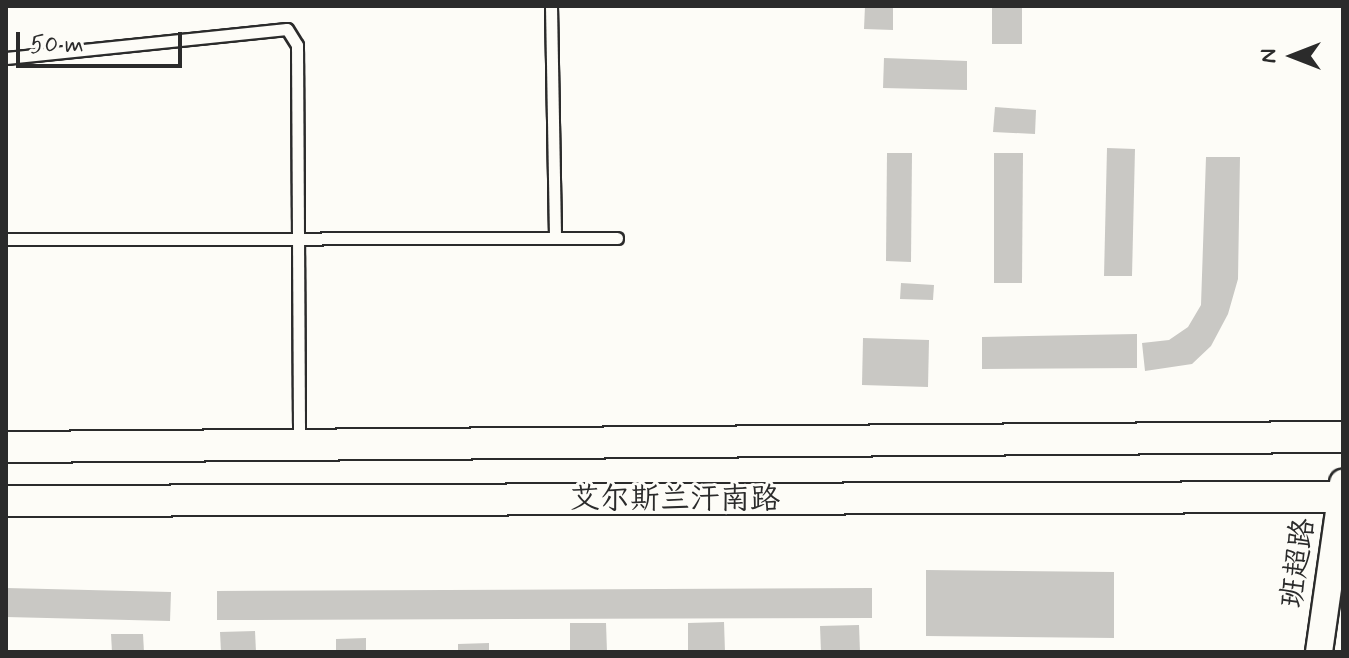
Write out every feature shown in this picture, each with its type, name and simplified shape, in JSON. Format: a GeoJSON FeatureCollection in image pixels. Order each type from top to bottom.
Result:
{"type":"FeatureCollection","features":[{"type":"Feature","properties":{"kind":"main road","name":"艾尔斯兰汗南路"},"geometry":{"type":"LineString","coordinates":[[6,447],[1343,437]]}},
{"type":"Feature","properties":{"kind":"main road","name":"艾尔斯兰汗南路"},"geometry":{"type":"LineString","coordinates":[[6,501],[1342,493]]}},
{"type":"Feature","properties":{"kind":"street","name":"班超路"},"geometry":{"type":"LineString","coordinates":[[1319,652],[1342,493]]}},
{"type":"Feature","properties":{"kind":"lane"},"geometry":{"type":"LineString","coordinates":[[551,6],[555,238]]}},
{"type":"Feature","properties":{"kind":"lane"},"geometry":{"type":"LineString","coordinates":[[6,58],[287,29],[297,45],[299,445]]}},
{"type":"Feature","properties":{"kind":"lane"},"geometry":{"type":"LineString","coordinates":[[6,239],[617,238]]}},
{"type":"Feature","properties":{"kind":"building"},"geometry":{"type":"Polygon","coordinates":[[[865,6],[893,6],[893,30],[864,29],[865,6]]]}},
{"type":"Feature","properties":{"kind":"building"},"geometry":{"type":"Polygon","coordinates":[[[992,6],[1022,6],[1022,44],[992,44],[992,6]]]}},
{"type":"Feature","properties":{"kind":"building"},"geometry":{"type":"Polygon","coordinates":[[[884,58],[967,61],[967,90],[883,88],[884,58]]]}},
{"type":"Feature","properties":{"kind":"building"},"geometry":{"type":"Polygon","coordinates":[[[995,107],[1036,110],[1035,134],[993,132],[995,107]]]}},
{"type":"Feature","properties":{"kind":"building"},"geometry":{"type":"Polygon","coordinates":[[[1107,148],[1135,149],[1132,276],[1104,276],[1107,148]]]}},
{"type":"Feature","properties":{"kind":"building"},"geometry":{"type":"Polygon","coordinates":[[[887,153],[912,153],[911,262],[886,261],[887,153]]]}},
{"type":"Feature","properties":{"kind":"building"},"geometry":{"type":"Polygon","coordinates":[[[994,153],[1023,153],[1022,283],[994,283],[994,153]]]}},
{"type":"Feature","properties":{"kind":"building"},"geometry":{"type":"Polygon","coordinates":[[[1206,157],[1240,157],[1238,279],[1228,314],[1211,346],[1192,364],[1145,371],[1142,343],[1169,340],[1188,327],[1201,305],[1206,157]]]}},
{"type":"Feature","properties":{"kind":"building"},"geometry":{"type":"Polygon","coordinates":[[[901,283],[934,285],[933,300],[900,299],[901,283]]]}},
{"type":"Feature","properties":{"kind":"building"},"geometry":{"type":"Polygon","coordinates":[[[1137,334],[1137,368],[982,369],[982,337],[1137,334]]]}},
{"type":"Feature","properties":{"kind":"building"},"geometry":{"type":"Polygon","coordinates":[[[863,338],[929,340],[928,387],[862,385],[863,338]]]}},
{"type":"Feature","properties":{"kind":"building"},"geometry":{"type":"Polygon","coordinates":[[[926,570],[1114,572],[1114,638],[926,636],[926,570]]]}},
{"type":"Feature","properties":{"kind":"building"},"geometry":{"type":"Polygon","coordinates":[[[6,588],[171,592],[170,621],[6,617],[6,588]]]}},
{"type":"Feature","properties":{"kind":"building"},"geometry":{"type":"Polygon","coordinates":[[[872,588],[872,618],[217,620],[217,591],[872,588]]]}},
{"type":"Feature","properties":{"kind":"building"},"geometry":{"type":"Polygon","coordinates":[[[724,622],[725,652],[688,652],[688,623],[724,622]]]}},
{"type":"Feature","properties":{"kind":"building"},"geometry":{"type":"Polygon","coordinates":[[[570,623],[606,623],[607,652],[570,652],[570,623]]]}},
{"type":"Feature","properties":{"kind":"building"},"geometry":{"type":"Polygon","coordinates":[[[859,625],[860,652],[821,652],[820,626],[859,625]]]}},
{"type":"Feature","properties":{"kind":"building"},"geometry":{"type":"Polygon","coordinates":[[[255,631],[256,652],[221,652],[220,632],[255,631]]]}},
{"type":"Feature","properties":{"kind":"building"},"geometry":{"type":"Polygon","coordinates":[[[111,634],[143,634],[144,652],[112,652],[111,634]]]}},
{"type":"Feature","properties":{"kind":"building"},"geometry":{"type":"Polygon","coordinates":[[[366,638],[366,652],[336,652],[336,639],[366,638]]]}},
{"type":"Feature","properties":{"kind":"building"},"geometry":{"type":"Polygon","coordinates":[[[489,643],[489,652],[458,652],[458,644],[489,643]]]}}]}
